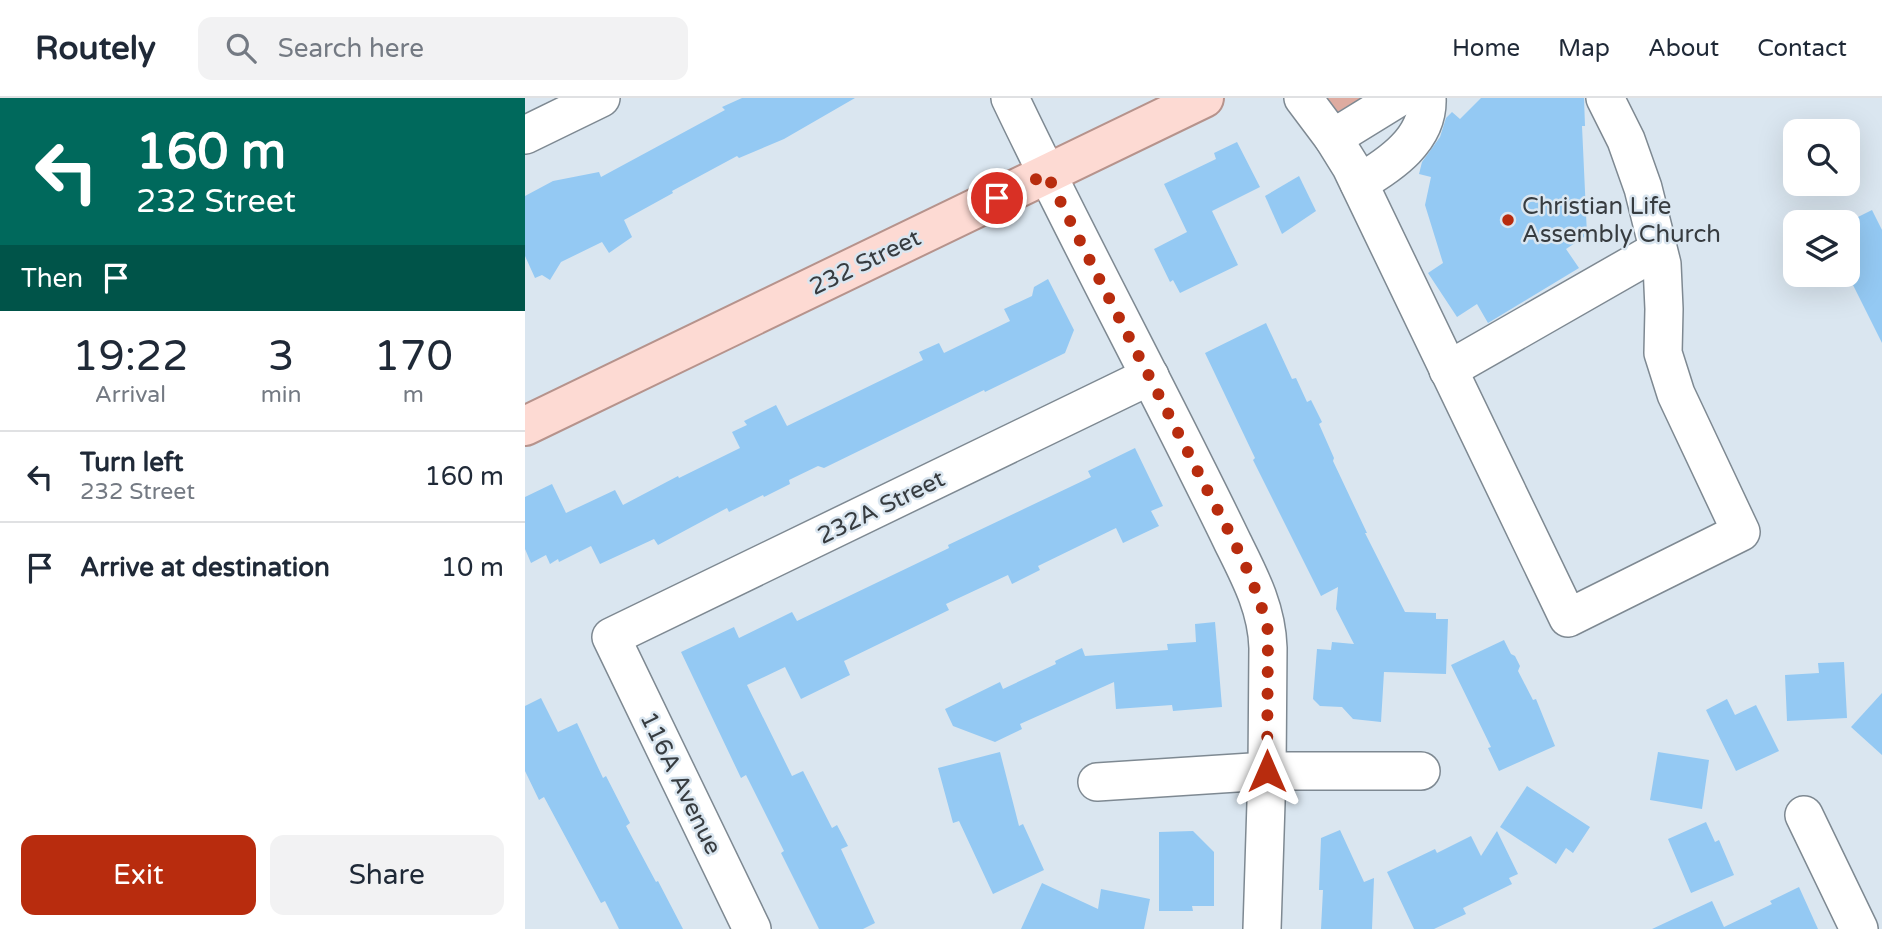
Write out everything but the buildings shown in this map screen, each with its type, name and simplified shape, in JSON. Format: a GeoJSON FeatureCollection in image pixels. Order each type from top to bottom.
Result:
{"type":"FeatureCollection","features":[{"type":"Feature","properties":{"kind":"main road","name":"232 Street"},"geometry":{"type":"LineString","coordinates":[[525,426],[1205,98]]}},
{"type":"Feature","properties":{"kind":"street"},"geometry":{"type":"LineString","coordinates":[[525,135],[601,98]]}},
{"type":"Feature","properties":{"kind":"street"},"geometry":{"type":"LineString","coordinates":[[1010,98],[1248,572],[1263,610],[1268,639],[1262,929]]}},
{"type":"Feature","properties":{"kind":"street"},"geometry":{"type":"LineString","coordinates":[[1303,98],[1351,167],[1568,618],[1741,532],[1681,407],[1663,353],[1662,275],[1658,250],[1643,188],[1626,140],[1605,98]]}},
{"type":"Feature","properties":{"kind":"street"},"geometry":{"type":"LineString","coordinates":[[1333,138],[1398,98]]}},
{"type":"Feature","properties":{"kind":"street"},"geometry":{"type":"LineString","coordinates":[[1359,183],[1381,170],[1408,148],[1425,121],[1427,98]]}},
{"type":"Feature","properties":{"kind":"street"},"geometry":{"type":"LineString","coordinates":[[1448,370],[1658,250]]}},
{"type":"Feature","properties":{"kind":"street","name":"232A Street"},"geometry":{"type":"LineString","coordinates":[[611,637],[1150,376]]}},
{"type":"Feature","properties":{"kind":"street","name":"116A Avenue"},"geometry":{"type":"LineString","coordinates":[[611,637],[752,929]]}},
{"type":"Feature","properties":{"kind":"street"},"geometry":{"type":"LineString","coordinates":[[1097,782],[1267,771],[1421,771]]}},
{"type":"Feature","properties":{"kind":"street"},"geometry":{"type":"LineString","coordinates":[[1804,815],[1859,929]]}},
{"type":"Feature","properties":{"kind":"shaded area"},"geometry":{"type":"Polygon","coordinates":[[[1316,98],[1362,98],[1334,114],[1316,98]]]}},
{"type":"Feature","properties":{"kind":"place","name":"Christian Life Assembly Church"},"geometry":{"type":"Point","coordinates":[1508,220]}},
{"type":"Feature","properties":{"kind":"route"},"geometry":{"type":"LineString","coordinates":[[997,198],[1047,174],[1248,572],[1268,631],[1267,771]]}}]}
